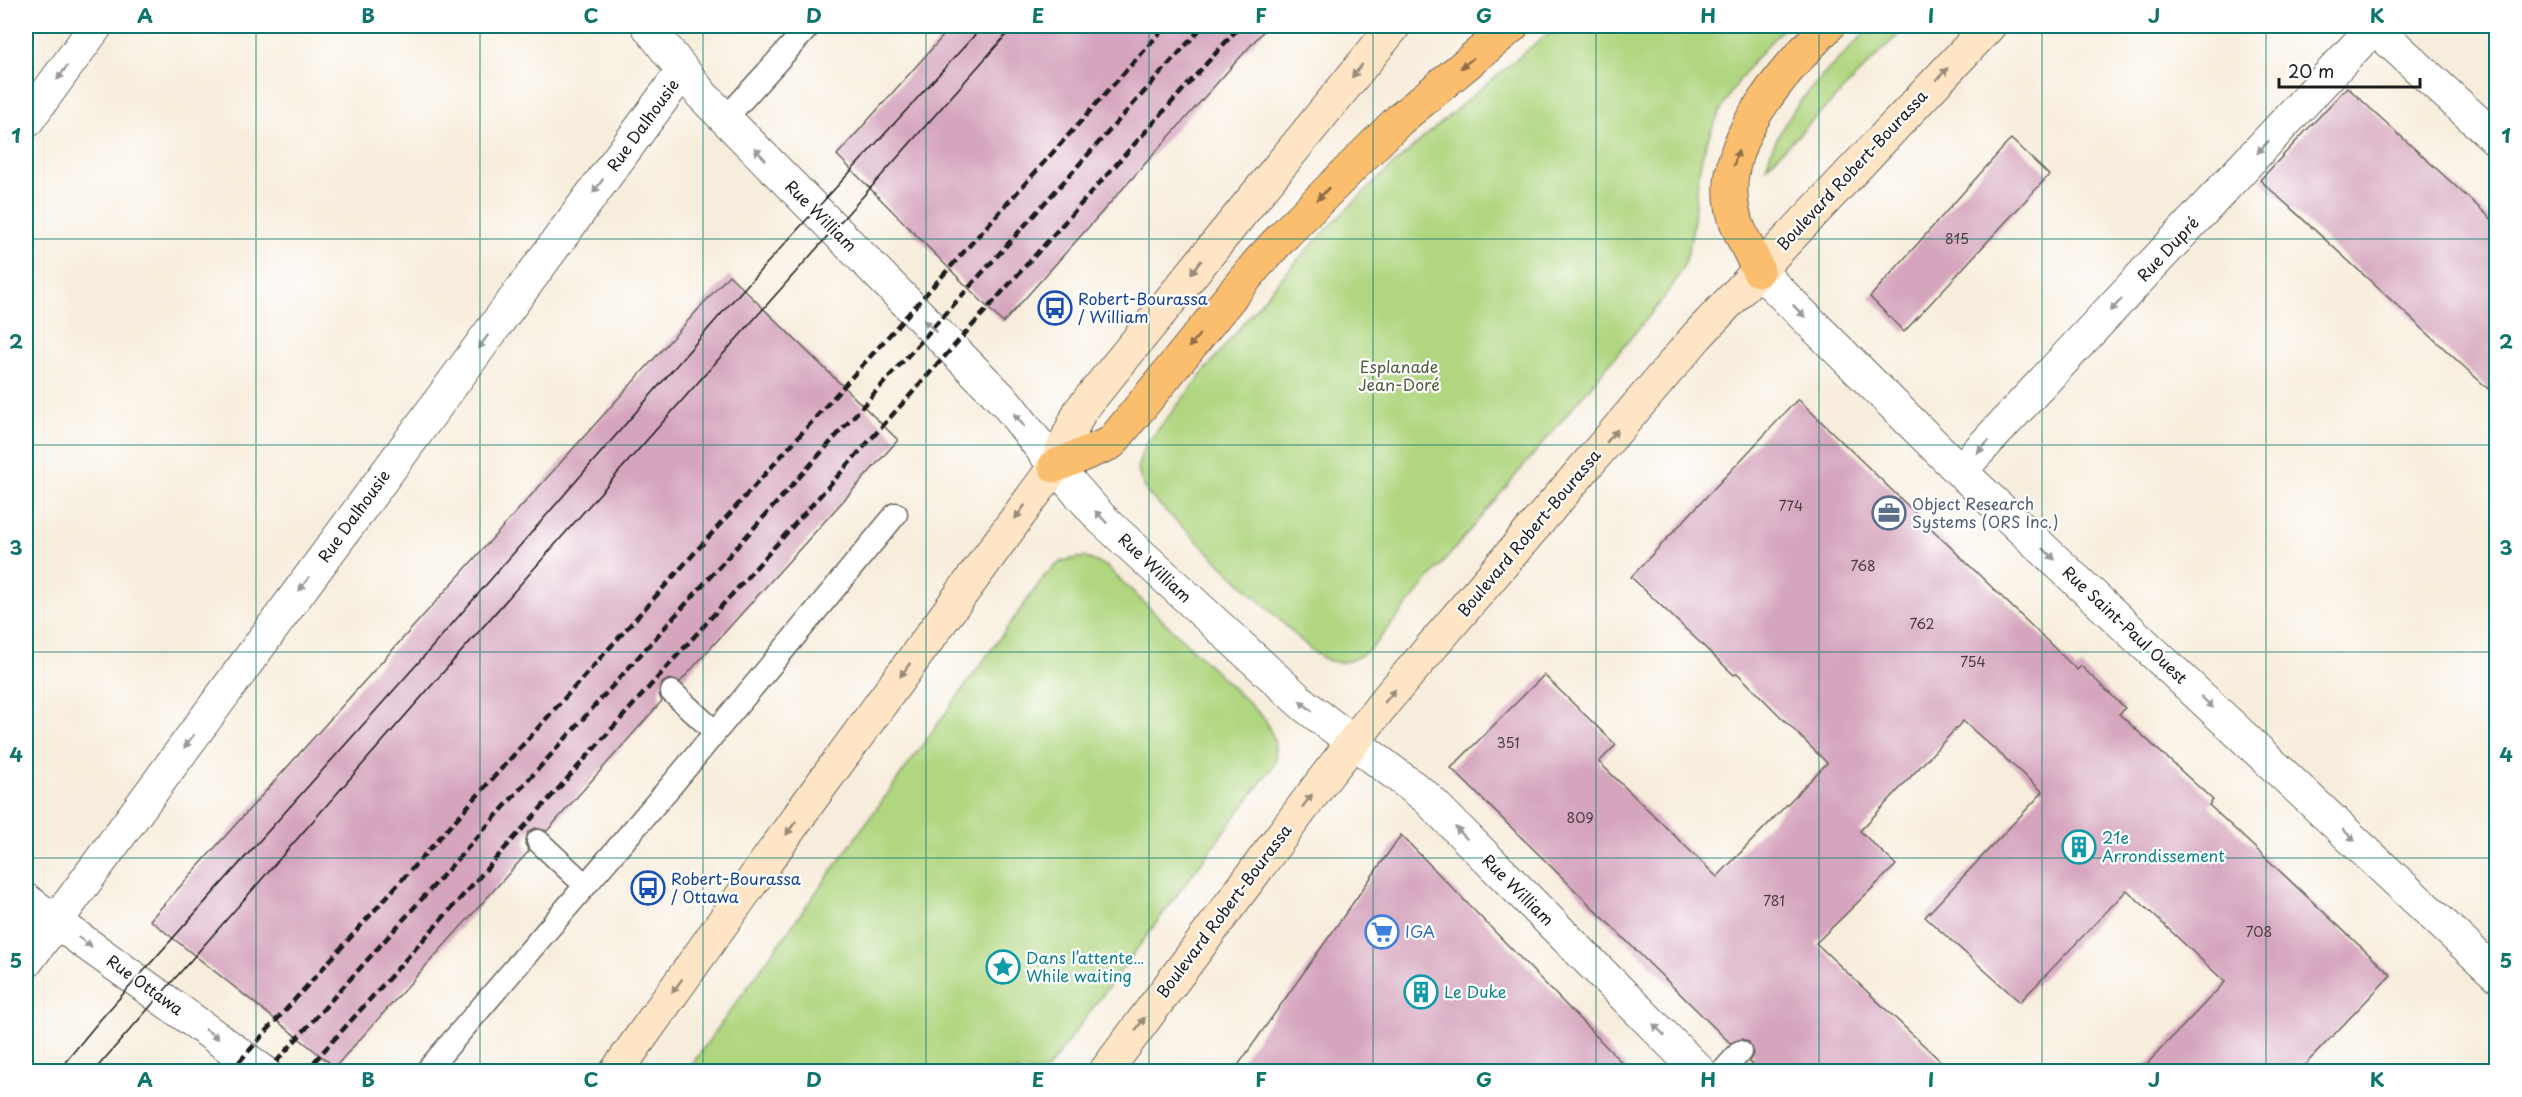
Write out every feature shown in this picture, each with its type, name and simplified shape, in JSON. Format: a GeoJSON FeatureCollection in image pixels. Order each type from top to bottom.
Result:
{"type":"FeatureCollection","features":[{"type":"Feature","properties":{"kind":"highway"},"geometry":{"type":"LineString","coordinates":[[1055,466],[1111,443],[1251,271],[1306,212],[1399,120],[1512,26]]}},
{"type":"Feature","properties":{"kind":"highway"},"geometry":{"type":"LineString","coordinates":[[1758,270],[1734,215],[1731,187],[1738,151],[1747,128],[1768,95],[1788,68],[1828,26]]}},
{"type":"Feature","properties":{"kind":"main road"},"geometry":{"type":"LineString","coordinates":[[616,1071],[811,799],[1055,466],[1080,411],[1394,26]]}},
{"type":"Feature","properties":{"kind":"main road","name":"Boulevard Robert-Bourassa"},"geometry":{"type":"LineString","coordinates":[[1105,1071],[1353,741],[1689,345],[1989,26]]}},
{"type":"Feature","properties":{"kind":"street"},"geometry":{"type":"LineString","coordinates":[[26,122],[96,26]]}},
{"type":"Feature","properties":{"kind":"street","name":"Rue William"},"geometry":{"type":"LineString","coordinates":[[648,26],[725,119],[1007,404],[1055,466],[1117,532],[1304,705],[1426,797],[1700,1071]]}},
{"type":"Feature","properties":{"kind":"street"},"geometry":{"type":"LineString","coordinates":[[2373,26],[2496,139]]}},
{"type":"Feature","properties":{"kind":"street","name":"Rue Dupré"},"geometry":{"type":"LineString","coordinates":[[1960,471],[2296,127],[2373,26]]}},
{"type":"Feature","properties":{"kind":"street","name":"Rue Dalhousie"},"geometry":{"type":"LineString","coordinates":[[26,962],[683,71]]}},
{"type":"Feature","properties":{"kind":"street","name":"Rue Saint-Paul Ouest"},"geometry":{"type":"LineString","coordinates":[[1758,270],[1960,471],[2496,974]]}},
{"type":"Feature","properties":{"kind":"street","name":"Rue Ottawa"},"geometry":{"type":"LineString","coordinates":[[26,900],[264,1071]]}},
{"type":"Feature","properties":{"kind":"lane"},"geometry":{"type":"LineString","coordinates":[[725,119],[808,26]]}},
{"type":"Feature","properties":{"kind":"lane"},"geometry":{"type":"LineString","coordinates":[[426,1071],[715,732],[896,514]]}},
{"type":"Feature","properties":{"kind":"lane"},"geometry":{"type":"LineString","coordinates":[[672,692],[715,732]]}},
{"type":"Feature","properties":{"kind":"lane"},"geometry":{"type":"LineString","coordinates":[[538,841],[585,885]]}},
{"type":"Feature","properties":{"kind":"lane"},"geometry":{"type":"LineString","coordinates":[[1722,1071],[1740,1052]]}},
{"type":"Feature","properties":{"kind":"green space","name":"Esplanade Jean-Doré"},"geometry":{"type":"Polygon","coordinates":[[[1557,26],[1786,26],[1746,71],[1714,123],[1701,161],[1689,250],[1681,272],[1664,298],[1370,650],[1347,662],[1333,662],[1310,649],[1149,495],[1139,475],[1140,458],[1147,443],[1232,336],[1316,240],[1416,144],[1557,26]]]}},
{"type":"Feature","properties":{"kind":"green space"},"geometry":{"type":"Polygon","coordinates":[[[1872,26],[1907,26],[1766,167],[1773,146],[1796,108],[1810,90],[1872,26]]]}},
{"type":"Feature","properties":{"kind":"green space"},"geometry":{"type":"Polygon","coordinates":[[[1084,557],[1106,566],[1265,719],[1274,739],[1276,762],[1046,1071],[687,1071],[1046,574],[1062,561],[1084,557]]]}},
{"type":"Feature","properties":{"kind":"building"},"geometry":{"type":"Polygon","coordinates":[[[952,26],[1268,26],[1003,323],[837,155],[952,26]]]}},
{"type":"Feature","properties":{"kind":"building"},"geometry":{"type":"Polygon","coordinates":[[[2347,87],[2496,223],[2496,396],[2260,180],[2347,87]]]}},
{"type":"Feature","properties":{"kind":"building"},"geometry":{"type":"Polygon","coordinates":[[[2011,139],[2049,175],[1904,332],[1870,297],[2011,139]]]}},
{"type":"Feature","properties":{"kind":"building"},"geometry":{"type":"Polygon","coordinates":[[[729,275],[898,440],[680,682],[669,679],[662,683],[659,695],[662,701],[547,831],[535,828],[528,832],[525,844],[529,851],[335,1067],[150,920],[729,275]]]}},
{"type":"Feature","properties":{"kind":"building"},"geometry":{"type":"Polygon","coordinates":[[[1798,399],[2077,670],[2081,666],[2125,708],[2119,714],[2213,800],[2209,805],[2391,975],[2299,1071],[2140,1071],[2225,982],[2127,890],[2020,1002],[1925,917],[2043,792],[1963,721],[1860,831],[1896,865],[1816,943],[1951,1071],[1759,1071],[1749,1062],[1753,1054],[1749,1042],[1742,1039],[1730,1043],[1451,768],[1544,675],[1616,745],[1599,762],[1717,877],[1827,763],[1737,673],[1734,675],[1631,577],[1798,399]]]}},
{"type":"Feature","properties":{"kind":"building","name":"Le Duke"},"geometry":{"type":"Polygon","coordinates":[[[1401,835],[1630,1071],[1234,1071],[1401,835]]]}},
{"type":"Feature","properties":{"kind":"tram line"},"geometry":{"type":"LineString","coordinates":[[57,1072],[100,1020],[426,654],[728,306],[983,26]]}},
{"type":"Feature","properties":{"kind":"tram line"},"geometry":{"type":"LineString","coordinates":[[93,1072],[623,467],[1014,26]]}},
{"type":"Feature","properties":{"kind":"railway"},"geometry":{"type":"LineString","coordinates":[[230,1072],[1166,26]]}},
{"type":"Feature","properties":{"kind":"railway"},"geometry":{"type":"LineString","coordinates":[[267,1072],[1203,26]]}},
{"type":"Feature","properties":{"kind":"railway"},"geometry":{"type":"LineString","coordinates":[[305,1072],[1240,26]]}},
{"type":"Feature","properties":{"kind":"place","name":"Robert-Bourassa / William"},"geometry":{"type":"Point","coordinates":[1055,308]}},
{"type":"Feature","properties":{"kind":"place","name":"Object Research Systems (ORS Inc.)"},"geometry":{"type":"Point","coordinates":[1889,513]}},
{"type":"Feature","properties":{"kind":"place","name":"21e Arrondissement"},"geometry":{"type":"Point","coordinates":[2079,847]}},
{"type":"Feature","properties":{"kind":"place","name":"Robert-Bourassa / Ottawa"},"geometry":{"type":"Point","coordinates":[648,888]}},
{"type":"Feature","properties":{"kind":"place","name":"IGA"},"geometry":{"type":"Point","coordinates":[1382,932]}},
{"type":"Feature","properties":{"kind":"place","name":"Dans l’attente… While waiting"},"geometry":{"type":"Point","coordinates":[1003,967]}},
{"type":"Feature","properties":{"kind":"place","name":"Le Duke"},"geometry":{"type":"Point","coordinates":[1421,992]}}]}
